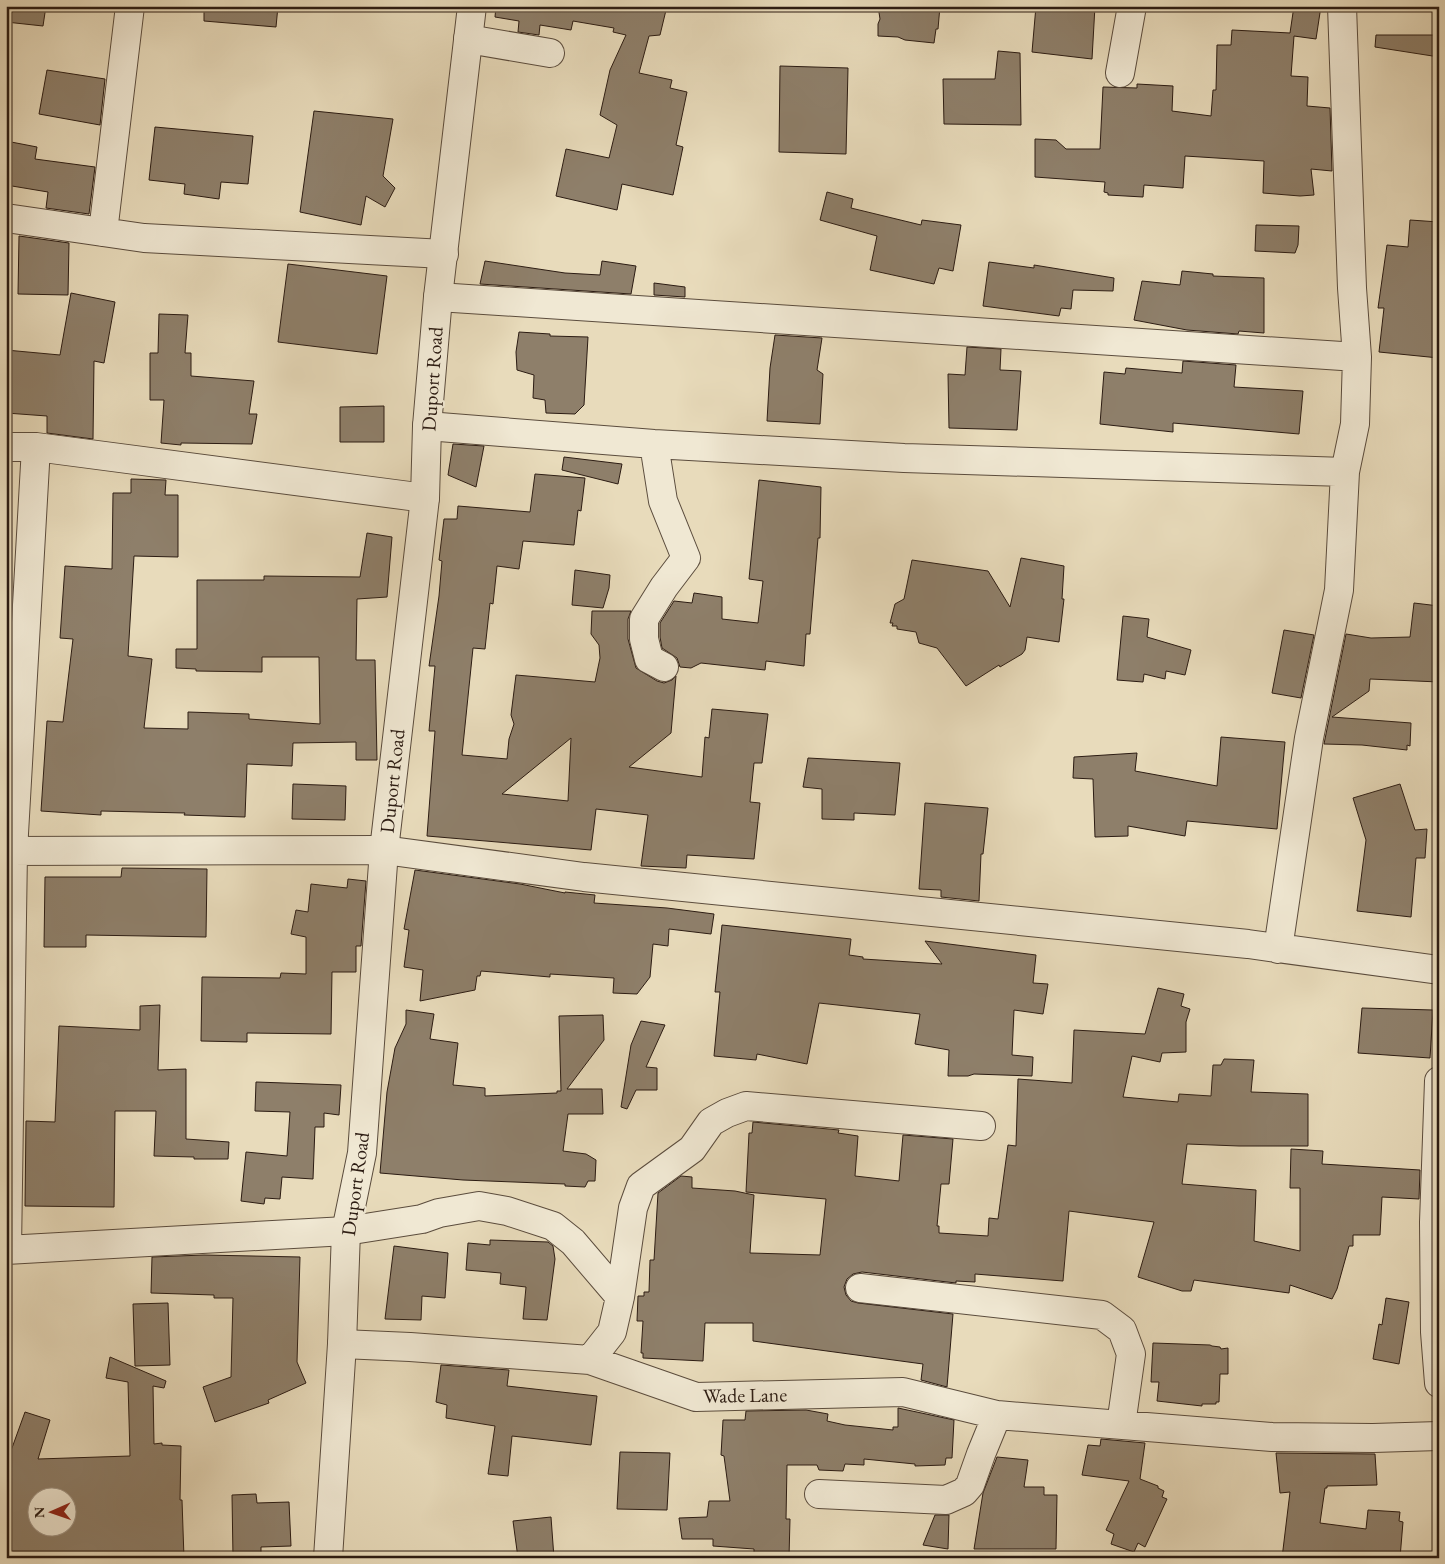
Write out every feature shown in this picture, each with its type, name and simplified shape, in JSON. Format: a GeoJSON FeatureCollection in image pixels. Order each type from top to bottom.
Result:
{"type":"FeatureCollection","features":[{"type":"Feature","properties":{"kind":"street"},"geometry":{"type":"LineString","coordinates":[[103,232],[130,6]]}},
{"type":"Feature","properties":{"kind":"street","name":"Duport Road"},"geometry":{"type":"LineString","coordinates":[[328,1558],[342,1344],[346,1231],[362,1153],[384,850],[425,498],[428,426],[438,297],[472,6]]}},
{"type":"Feature","properties":{"kind":"street"},"geometry":{"type":"LineString","coordinates":[[1120,73],[1132,6]]}},
{"type":"Feature","properties":{"kind":"street"},"geometry":{"type":"LineString","coordinates":[[1278,949],[1309,738],[1339,590],[1345,472],[1355,424],[1357,357],[1352,288],[1342,6]]}},
{"type":"Feature","properties":{"kind":"street"},"geometry":{"type":"LineString","coordinates":[[468,39],[550,53]]}},
{"type":"Feature","properties":{"kind":"street"},"geometry":{"type":"LineString","coordinates":[[6,218],[144,238],[444,254]]}},
{"type":"Feature","properties":{"kind":"street"},"geometry":{"type":"LineString","coordinates":[[438,297],[1357,357]]}},
{"type":"Feature","properties":{"kind":"street"},"geometry":{"type":"LineString","coordinates":[[428,426],[654,444],[904,458],[1345,472]]}},
{"type":"Feature","properties":{"kind":"street"},"geometry":{"type":"LineString","coordinates":[[654,444],[663,501],[696,562],[664,587],[644,619],[644,639],[649,659],[664,667]]}},
{"type":"Feature","properties":{"kind":"street"},"geometry":{"type":"LineString","coordinates":[[6,447],[36,447],[425,498]]}},
{"type":"Feature","properties":{"kind":"street"},"geometry":{"type":"LineString","coordinates":[[36,447],[9,851],[7,1250],[346,1231],[422,1219],[479,1206],[507,1211],[553,1226],[573,1242],[620,1297]]}},
{"type":"Feature","properties":{"kind":"street"},"geometry":{"type":"LineString","coordinates":[[9,851],[384,850],[584,877],[1248,944],[1439,970]]}},
{"type":"Feature","properties":{"kind":"street"},"geometry":{"type":"LineString","coordinates":[[1439,1081],[1434,1222],[1435,1332],[1439,1383]]}},
{"type":"Feature","properties":{"kind":"street"},"geometry":{"type":"LineString","coordinates":[[590,1360],[612,1332],[620,1297],[633,1208],[641,1186],[692,1148],[711,1122],[727,1113],[746,1106],[980,1126]]}},
{"type":"Feature","properties":{"kind":"street"},"geometry":{"type":"LineString","coordinates":[[860,1288],[1102,1314],[1122,1330],[1131,1354],[1121,1425]]}},
{"type":"Feature","properties":{"kind":"street","name":"Wade Lane"},"geometry":{"type":"LineString","coordinates":[[342,1344],[590,1360],[696,1397],[903,1392],[997,1415],[1272,1437],[1373,1438],[1439,1436]]}},
{"type":"Feature","properties":{"kind":"street"},"geometry":{"type":"LineString","coordinates":[[819,1494],[946,1500],[964,1492],[970,1485],[997,1415]]}},
{"type":"Feature","properties":{"kind":"building"},"geometry":{"type":"Polygon","coordinates":[[[6,6],[46,6],[43,26],[6,22],[6,6]]]}},
{"type":"Feature","properties":{"kind":"building"},"geometry":{"type":"Polygon","coordinates":[[[204,6],[278,6],[276,27],[204,21],[204,6]]]}},
{"type":"Feature","properties":{"kind":"building"},"geometry":{"type":"Polygon","coordinates":[[[496,6],[667,6],[660,35],[649,36],[639,73],[672,80],[670,88],[687,92],[676,145],[683,147],[673,195],[622,184],[617,210],[556,196],[566,149],[609,158],[617,125],[600,115],[610,70],[626,35],[613,32],[614,28],[573,21],[571,30],[540,25],[539,35],[518,32],[519,21],[495,17],[496,6]]]}},
{"type":"Feature","properties":{"kind":"building"},"geometry":{"type":"Polygon","coordinates":[[[878,6],[940,6],[938,29],[936,29],[934,43],[878,36],[880,19],[878,6]]]}},
{"type":"Feature","properties":{"kind":"building"},"geometry":{"type":"Polygon","coordinates":[[[1036,6],[1095,6],[1092,59],[1032,52],[1036,6]]]}},
{"type":"Feature","properties":{"kind":"building"},"geometry":{"type":"Polygon","coordinates":[[[1294,6],[1321,6],[1316,39],[1294,36],[1291,76],[1308,77],[1307,106],[1330,108],[1332,171],[1311,169],[1314,195],[1300,196],[1263,193],[1264,161],[1185,156],[1183,188],[1144,185],[1143,197],[1108,195],[1108,193],[1104,192],[1105,182],[1035,177],[1035,139],[1056,140],[1066,149],[1100,149],[1103,87],[1137,88],[1137,84],[1173,86],[1172,111],[1211,116],[1213,90],[1216,90],[1217,45],[1231,45],[1232,30],[1290,33],[1294,6]]]}},
{"type":"Feature","properties":{"kind":"building"},"geometry":{"type":"Polygon","coordinates":[[[1376,35],[1439,35],[1439,57],[1375,47],[1376,35]]]}},
{"type":"Feature","properties":{"kind":"building"},"geometry":{"type":"Polygon","coordinates":[[[998,51],[1020,53],[1021,125],[944,124],[943,79],[995,79],[998,51]]]}},
{"type":"Feature","properties":{"kind":"building"},"geometry":{"type":"Polygon","coordinates":[[[780,66],[848,68],[846,154],[779,152],[780,66]]]}},
{"type":"Feature","properties":{"kind":"building"},"geometry":{"type":"Polygon","coordinates":[[[47,70],[105,79],[100,125],[39,114],[47,70]]]}},
{"type":"Feature","properties":{"kind":"building"},"geometry":{"type":"Polygon","coordinates":[[[314,111],[393,119],[383,176],[395,188],[385,207],[366,196],[361,225],[300,212],[314,111]]]}},
{"type":"Feature","properties":{"kind":"building"},"geometry":{"type":"Polygon","coordinates":[[[155,127],[253,136],[248,184],[221,182],[219,199],[184,194],[185,184],[149,180],[155,127]]]}},
{"type":"Feature","properties":{"kind":"building"},"geometry":{"type":"Polygon","coordinates":[[[6,141],[37,147],[35,159],[95,167],[89,214],[46,208],[48,192],[6,185],[6,141]]]}},
{"type":"Feature","properties":{"kind":"building"},"geometry":{"type":"Polygon","coordinates":[[[827,192],[853,199],[851,208],[921,225],[922,220],[961,225],[953,271],[939,268],[934,284],[870,270],[877,236],[820,220],[827,192]]]}},
{"type":"Feature","properties":{"kind":"building"},"geometry":{"type":"Polygon","coordinates":[[[1410,220],[1439,222],[1439,358],[1379,352],[1384,308],[1378,308],[1387,245],[1408,247],[1410,220]]]}},
{"type":"Feature","properties":{"kind":"building"},"geometry":{"type":"Polygon","coordinates":[[[1256,225],[1299,226],[1298,245],[1295,253],[1255,251],[1256,225]]]}},
{"type":"Feature","properties":{"kind":"building"},"geometry":{"type":"Polygon","coordinates":[[[19,236],[69,243],[68,295],[18,294],[19,236]]]}},
{"type":"Feature","properties":{"kind":"building"},"geometry":{"type":"Polygon","coordinates":[[[485,261],[565,273],[600,275],[602,261],[636,266],[631,294],[480,284],[485,261]]]}},
{"type":"Feature","properties":{"kind":"building"},"geometry":{"type":"Polygon","coordinates":[[[989,262],[1034,268],[1034,265],[1114,278],[1113,291],[1073,290],[1071,309],[1061,308],[1059,316],[983,306],[989,262]]]}},
{"type":"Feature","properties":{"kind":"building"},"geometry":{"type":"Polygon","coordinates":[[[288,264],[387,276],[377,354],[278,342],[288,264]]]}},
{"type":"Feature","properties":{"kind":"building"},"geometry":{"type":"Polygon","coordinates":[[[1182,271],[1213,274],[1213,276],[1264,278],[1264,333],[1239,331],[1238,334],[1187,330],[1134,320],[1142,281],[1180,285],[1182,271]]]}},
{"type":"Feature","properties":{"kind":"building"},"geometry":{"type":"Polygon","coordinates":[[[654,283],[685,287],[685,297],[654,295],[654,283]]]}},
{"type":"Feature","properties":{"kind":"building"},"geometry":{"type":"Polygon","coordinates":[[[71,293],[115,302],[104,363],[94,361],[93,439],[47,433],[47,416],[6,413],[6,350],[60,355],[71,293]]]}},
{"type":"Feature","properties":{"kind":"building"},"geometry":{"type":"Polygon","coordinates":[[[159,314],[188,315],[185,353],[191,353],[191,376],[254,381],[249,414],[257,414],[252,444],[181,443],[181,445],[161,443],[164,400],[150,400],[150,353],[158,353],[159,314]]]}},
{"type":"Feature","properties":{"kind":"building"},"geometry":{"type":"Polygon","coordinates":[[[519,332],[550,334],[550,336],[588,337],[584,405],[575,414],[546,413],[545,400],[533,398],[534,375],[517,370],[516,352],[519,332]]]}},
{"type":"Feature","properties":{"kind":"building"},"geometry":{"type":"Polygon","coordinates":[[[775,335],[822,338],[817,370],[823,374],[820,424],[767,421],[770,368],[775,335]]]}},
{"type":"Feature","properties":{"kind":"building"},"geometry":{"type":"Polygon","coordinates":[[[967,347],[1001,349],[1000,370],[1021,371],[1017,430],[949,428],[948,374],[965,375],[967,347]]]}},
{"type":"Feature","properties":{"kind":"building"},"geometry":{"type":"Polygon","coordinates":[[[1183,361],[1236,365],[1234,387],[1303,391],[1299,434],[1173,423],[1173,432],[1100,424],[1104,372],[1125,374],[1126,368],[1182,373],[1183,361]]]}},
{"type":"Feature","properties":{"kind":"building"},"geometry":{"type":"Polygon","coordinates":[[[384,406],[384,442],[340,442],[340,407],[384,406]]]}},
{"type":"Feature","properties":{"kind":"building"},"geometry":{"type":"Polygon","coordinates":[[[453,444],[484,446],[476,487],[448,475],[453,444]]]}},
{"type":"Feature","properties":{"kind":"building"},"geometry":{"type":"Polygon","coordinates":[[[564,457],[622,464],[618,484],[562,470],[564,457]]]}},
{"type":"Feature","properties":{"kind":"building"},"geometry":{"type":"Polygon","coordinates":[[[535,474],[585,478],[581,511],[578,510],[574,545],[523,541],[519,569],[497,566],[493,604],[490,603],[485,649],[473,648],[462,755],[507,759],[509,739],[514,724],[511,715],[516,675],[595,682],[600,658],[599,645],[591,634],[592,611],[631,611],[628,619],[628,639],[636,668],[657,681],[664,683],[676,676],[671,733],[629,767],[702,777],[705,737],[709,738],[712,709],[768,714],[762,763],[754,763],[750,802],[760,803],[754,859],[687,855],[686,868],[641,866],[648,815],[596,809],[591,850],[427,836],[435,731],[429,731],[435,666],[429,666],[439,596],[442,561],[439,560],[444,519],[457,519],[458,506],[530,512],[535,474]],[[571,738],[502,794],[568,801],[571,738]]]}},
{"type":"Feature","properties":{"kind":"building"},"geometry":{"type":"Polygon","coordinates":[[[131,479],[166,480],[165,495],[178,495],[178,557],[134,556],[128,656],[152,659],[144,728],[188,729],[188,712],[249,714],[249,719],[320,724],[319,657],[262,657],[262,672],[196,671],[196,669],[176,668],[176,649],[197,649],[197,580],[264,580],[264,576],[360,577],[367,533],[392,537],[387,597],[357,599],[356,660],[375,660],[377,760],[356,760],[356,742],[293,743],[292,766],[247,764],[245,817],[101,811],[101,815],[41,811],[47,721],[63,722],[73,639],[60,638],[65,566],[112,569],[113,493],[131,493],[131,479]]]}},
{"type":"Feature","properties":{"kind":"building"},"geometry":{"type":"Polygon","coordinates":[[[759,480],[821,487],[820,538],[818,538],[810,634],[806,634],[804,666],[766,661],[765,670],[701,663],[691,668],[680,667],[677,658],[662,648],[660,637],[660,623],[674,601],[692,603],[694,593],[722,597],[722,619],[758,623],[763,581],[749,579],[759,480]]]}},
{"type":"Feature","properties":{"kind":"building"},"geometry":{"type":"Polygon","coordinates":[[[1021,558],[1064,566],[1062,599],[1064,599],[1059,642],[1027,637],[1025,650],[1022,654],[1000,667],[999,665],[966,686],[937,648],[919,643],[916,632],[897,629],[897,626],[892,626],[893,623],[890,623],[895,604],[904,599],[912,560],[988,571],[1010,607],[1021,558]]]}},
{"type":"Feature","properties":{"kind":"building"},"geometry":{"type":"Polygon","coordinates":[[[575,570],[610,575],[609,588],[603,608],[572,605],[575,570]]]}},
{"type":"Feature","properties":{"kind":"building"},"geometry":{"type":"Polygon","coordinates":[[[1414,603],[1439,606],[1439,682],[1370,679],[1369,691],[1332,717],[1411,723],[1410,746],[1407,745],[1407,750],[1362,745],[1324,744],[1346,634],[1371,638],[1410,637],[1414,603]]]}},
{"type":"Feature","properties":{"kind":"building"},"geometry":{"type":"Polygon","coordinates":[[[1123,616],[1149,619],[1147,637],[1191,650],[1185,675],[1166,671],[1165,679],[1144,674],[1143,682],[1117,680],[1123,616]]]}},
{"type":"Feature","properties":{"kind":"building"},"geometry":{"type":"Polygon","coordinates":[[[1284,630],[1314,635],[1301,698],[1272,693],[1284,630]]]}},
{"type":"Feature","properties":{"kind":"building"},"geometry":{"type":"Polygon","coordinates":[[[1221,737],[1285,742],[1277,829],[1187,821],[1185,836],[1128,826],[1128,836],[1095,837],[1093,779],[1073,778],[1074,757],[1137,753],[1135,771],[1217,786],[1221,737]]]}},
{"type":"Feature","properties":{"kind":"building"},"geometry":{"type":"Polygon","coordinates":[[[808,758],[900,763],[895,815],[854,813],[854,820],[822,819],[822,789],[803,787],[808,758]]]}},
{"type":"Feature","properties":{"kind":"building"},"geometry":{"type":"Polygon","coordinates":[[[293,784],[346,786],[345,820],[292,819],[293,784]]]}},
{"type":"Feature","properties":{"kind":"building"},"geometry":{"type":"Polygon","coordinates":[[[1400,784],[1415,830],[1427,829],[1425,858],[1416,858],[1411,917],[1357,911],[1366,840],[1353,798],[1400,784]]]}},
{"type":"Feature","properties":{"kind":"building"},"geometry":{"type":"Polygon","coordinates":[[[925,803],[988,808],[983,854],[981,854],[979,901],[941,897],[941,890],[919,889],[925,803]]]}},
{"type":"Feature","properties":{"kind":"building"},"geometry":{"type":"Polygon","coordinates":[[[122,868],[207,869],[206,937],[86,935],[86,947],[44,947],[45,877],[121,877],[122,868]]]}},
{"type":"Feature","properties":{"kind":"building"},"geometry":{"type":"Polygon","coordinates":[[[415,870],[520,884],[565,893],[595,895],[594,903],[667,908],[714,914],[711,934],[669,929],[668,946],[653,944],[650,977],[637,994],[613,993],[614,978],[550,974],[550,977],[481,971],[480,976],[477,976],[475,990],[420,1001],[423,970],[404,967],[409,930],[404,929],[415,870]]]}},
{"type":"Feature","properties":{"kind":"building"},"geometry":{"type":"Polygon","coordinates":[[[348,879],[366,881],[361,946],[356,946],[356,972],[332,972],[331,1034],[247,1033],[247,1042],[201,1041],[202,977],[280,978],[281,973],[306,974],[306,937],[291,934],[296,910],[308,912],[311,884],[347,888],[348,879]]]}},
{"type":"Feature","properties":{"kind":"building"},"geometry":{"type":"Polygon","coordinates":[[[722,925],[851,939],[849,955],[863,957],[863,959],[942,964],[925,941],[1036,955],[1033,983],[1048,984],[1043,1014],[1014,1010],[1012,1055],[1033,1057],[1032,1076],[974,1074],[968,1076],[948,1076],[949,1050],[915,1044],[920,1014],[819,1003],[807,1064],[757,1054],[756,1060],[714,1056],[720,992],[715,992],[722,925]]]}},
{"type":"Feature","properties":{"kind":"building"},"geometry":{"type":"Polygon","coordinates":[[[1158,988],[1184,994],[1181,1006],[1190,1009],[1186,1022],[1186,1052],[1162,1053],[1160,1062],[1132,1056],[1123,1097],[1178,1102],[1179,1094],[1211,1096],[1213,1065],[1221,1065],[1224,1059],[1254,1060],[1251,1092],[1308,1094],[1308,1146],[1187,1144],[1182,1184],[1256,1190],[1254,1241],[1300,1251],[1300,1188],[1290,1188],[1291,1149],[1323,1151],[1322,1164],[1420,1170],[1419,1199],[1382,1197],[1380,1235],[1353,1235],[1353,1246],[1349,1246],[1337,1289],[1332,1299],[1290,1285],[1289,1293],[1194,1280],[1191,1291],[1182,1291],[1138,1277],[1154,1222],[1069,1211],[1063,1281],[975,1274],[975,1282],[956,1281],[956,1283],[862,1272],[853,1274],[847,1279],[844,1287],[846,1295],[851,1301],[953,1314],[947,1387],[921,1380],[923,1364],[753,1341],[753,1323],[705,1323],[703,1361],[643,1358],[643,1353],[641,1353],[643,1321],[637,1321],[638,1296],[644,1296],[644,1292],[649,1292],[650,1260],[654,1260],[658,1193],[681,1176],[692,1177],[692,1188],[735,1191],[754,1195],[750,1253],[820,1255],[826,1199],[746,1192],[749,1133],[752,1133],[753,1122],[839,1130],[838,1133],[858,1136],[855,1176],[899,1181],[903,1135],[953,1139],[949,1184],[941,1184],[937,1226],[939,1226],[939,1233],[988,1236],[989,1218],[998,1219],[1008,1145],[1016,1146],[1018,1079],[1072,1083],[1074,1030],[1145,1034],[1158,988]]]}},
{"type":"Feature","properties":{"kind":"building"},"geometry":{"type":"Polygon","coordinates":[[[160,1005],[158,1070],[186,1069],[186,1139],[229,1142],[228,1159],[154,1156],[156,1111],[115,1111],[114,1207],[25,1206],[26,1121],[55,1122],[59,1026],[140,1030],[140,1006],[160,1005]]]}},
{"type":"Feature","properties":{"kind":"building"},"geometry":{"type":"Polygon","coordinates":[[[1362,1008],[1433,1010],[1430,1058],[1358,1053],[1362,1008]]]}},
{"type":"Feature","properties":{"kind":"building"},"geometry":{"type":"Polygon","coordinates":[[[406,1010],[434,1014],[430,1039],[458,1043],[453,1085],[485,1088],[485,1096],[557,1093],[557,1091],[561,1091],[559,1016],[603,1015],[604,1040],[567,1089],[602,1089],[603,1114],[568,1114],[563,1151],[586,1154],[596,1160],[595,1181],[588,1181],[585,1187],[565,1186],[565,1184],[463,1180],[380,1173],[387,1092],[395,1048],[406,1024],[406,1010]]]}},
{"type":"Feature","properties":{"kind":"building"},"geometry":{"type":"Polygon","coordinates":[[[641,1021],[665,1025],[646,1067],[657,1068],[657,1090],[636,1090],[627,1109],[621,1107],[631,1045],[641,1021]]]}},
{"type":"Feature","properties":{"kind":"building"},"geometry":{"type":"Polygon","coordinates":[[[256,1082],[341,1085],[339,1115],[324,1113],[324,1127],[315,1127],[313,1179],[282,1177],[280,1199],[265,1198],[264,1204],[241,1201],[246,1152],[287,1156],[290,1112],[255,1111],[256,1082]]]}},
{"type":"Feature","properties":{"kind":"building"},"geometry":{"type":"Polygon","coordinates":[[[490,1240],[548,1242],[553,1246],[555,1259],[547,1320],[523,1319],[526,1287],[500,1284],[501,1273],[466,1270],[468,1243],[490,1245],[490,1240]]]}},
{"type":"Feature","properties":{"kind":"building"},"geometry":{"type":"Polygon","coordinates":[[[394,1246],[448,1253],[445,1298],[422,1296],[421,1320],[385,1319],[394,1246]]]}},
{"type":"Feature","properties":{"kind":"building"},"geometry":{"type":"Polygon","coordinates":[[[204,1255],[300,1257],[297,1362],[306,1383],[268,1400],[269,1403],[215,1422],[203,1387],[231,1377],[233,1298],[214,1298],[214,1295],[151,1293],[152,1257],[204,1255]]]}},
{"type":"Feature","properties":{"kind":"building"},"geometry":{"type":"Polygon","coordinates":[[[1386,1298],[1409,1302],[1399,1364],[1373,1359],[1379,1324],[1382,1325],[1386,1298]]]}},
{"type":"Feature","properties":{"kind":"building"},"geometry":{"type":"Polygon","coordinates":[[[168,1303],[170,1365],[135,1366],[133,1304],[168,1303]]]}},
{"type":"Feature","properties":{"kind":"building"},"geometry":{"type":"Polygon","coordinates":[[[1153,1343],[1210,1345],[1220,1347],[1221,1349],[1228,1348],[1228,1374],[1220,1374],[1219,1402],[1216,1402],[1216,1404],[1202,1404],[1202,1406],[1157,1401],[1159,1382],[1151,1382],[1153,1343]]]}},
{"type":"Feature","properties":{"kind":"building"},"geometry":{"type":"Polygon","coordinates":[[[110,1357],[166,1381],[164,1388],[153,1386],[154,1444],[162,1443],[162,1445],[181,1446],[180,1500],[182,1500],[184,1558],[139,1558],[139,1553],[6,1558],[8,1459],[25,1412],[50,1420],[38,1459],[130,1456],[128,1382],[106,1378],[110,1357]]]}},
{"type":"Feature","properties":{"kind":"building"},"geometry":{"type":"Polygon","coordinates":[[[441,1365],[509,1370],[507,1386],[597,1396],[591,1445],[512,1436],[508,1476],[488,1474],[495,1426],[446,1418],[447,1405],[436,1402],[441,1365]]]}},
{"type":"Feature","properties":{"kind":"building"},"geometry":{"type":"Polygon","coordinates":[[[898,1408],[954,1420],[952,1458],[946,1458],[945,1465],[915,1466],[915,1464],[864,1459],[864,1465],[845,1464],[843,1471],[819,1470],[817,1465],[787,1465],[786,1519],[790,1519],[789,1557],[754,1554],[754,1549],[713,1546],[713,1539],[682,1539],[679,1518],[707,1517],[709,1501],[730,1501],[724,1456],[721,1455],[723,1420],[745,1420],[746,1411],[806,1410],[828,1414],[827,1421],[845,1425],[893,1430],[893,1427],[898,1427],[898,1408]]]}},
{"type":"Feature","properties":{"kind":"building"},"geometry":{"type":"Polygon","coordinates":[[[1101,1439],[1145,1443],[1140,1479],[1158,1486],[1158,1488],[1164,1491],[1162,1497],[1167,1499],[1145,1547],[1138,1543],[1134,1552],[1111,1544],[1114,1534],[1106,1530],[1129,1481],[1082,1475],[1088,1445],[1100,1446],[1101,1439]]]}},
{"type":"Feature","properties":{"kind":"building"},"geometry":{"type":"Polygon","coordinates":[[[620,1452],[670,1453],[667,1510],[617,1509],[620,1452]]]}},
{"type":"Feature","properties":{"kind":"building"},"geometry":{"type":"Polygon","coordinates":[[[1276,1453],[1375,1454],[1377,1485],[1327,1486],[1325,1488],[1320,1523],[1366,1529],[1368,1510],[1400,1512],[1399,1521],[1403,1522],[1400,1558],[1282,1558],[1290,1492],[1280,1493],[1276,1453]]]}},
{"type":"Feature","properties":{"kind":"building"},"geometry":{"type":"Polygon","coordinates":[[[997,1457],[1028,1460],[1024,1487],[1044,1487],[1044,1495],[1057,1495],[1056,1549],[974,1549],[983,1493],[997,1457]]]}},
{"type":"Feature","properties":{"kind":"building"},"geometry":{"type":"Polygon","coordinates":[[[256,1494],[257,1503],[289,1502],[291,1546],[261,1547],[261,1556],[233,1557],[232,1495],[256,1494]]]}},
{"type":"Feature","properties":{"kind":"building"},"geometry":{"type":"Polygon","coordinates":[[[935,1515],[949,1515],[948,1549],[923,1545],[935,1515]]]}},
{"type":"Feature","properties":{"kind":"building"},"geometry":{"type":"Polygon","coordinates":[[[551,1517],[554,1558],[518,1558],[513,1521],[551,1517]]]}}]}
